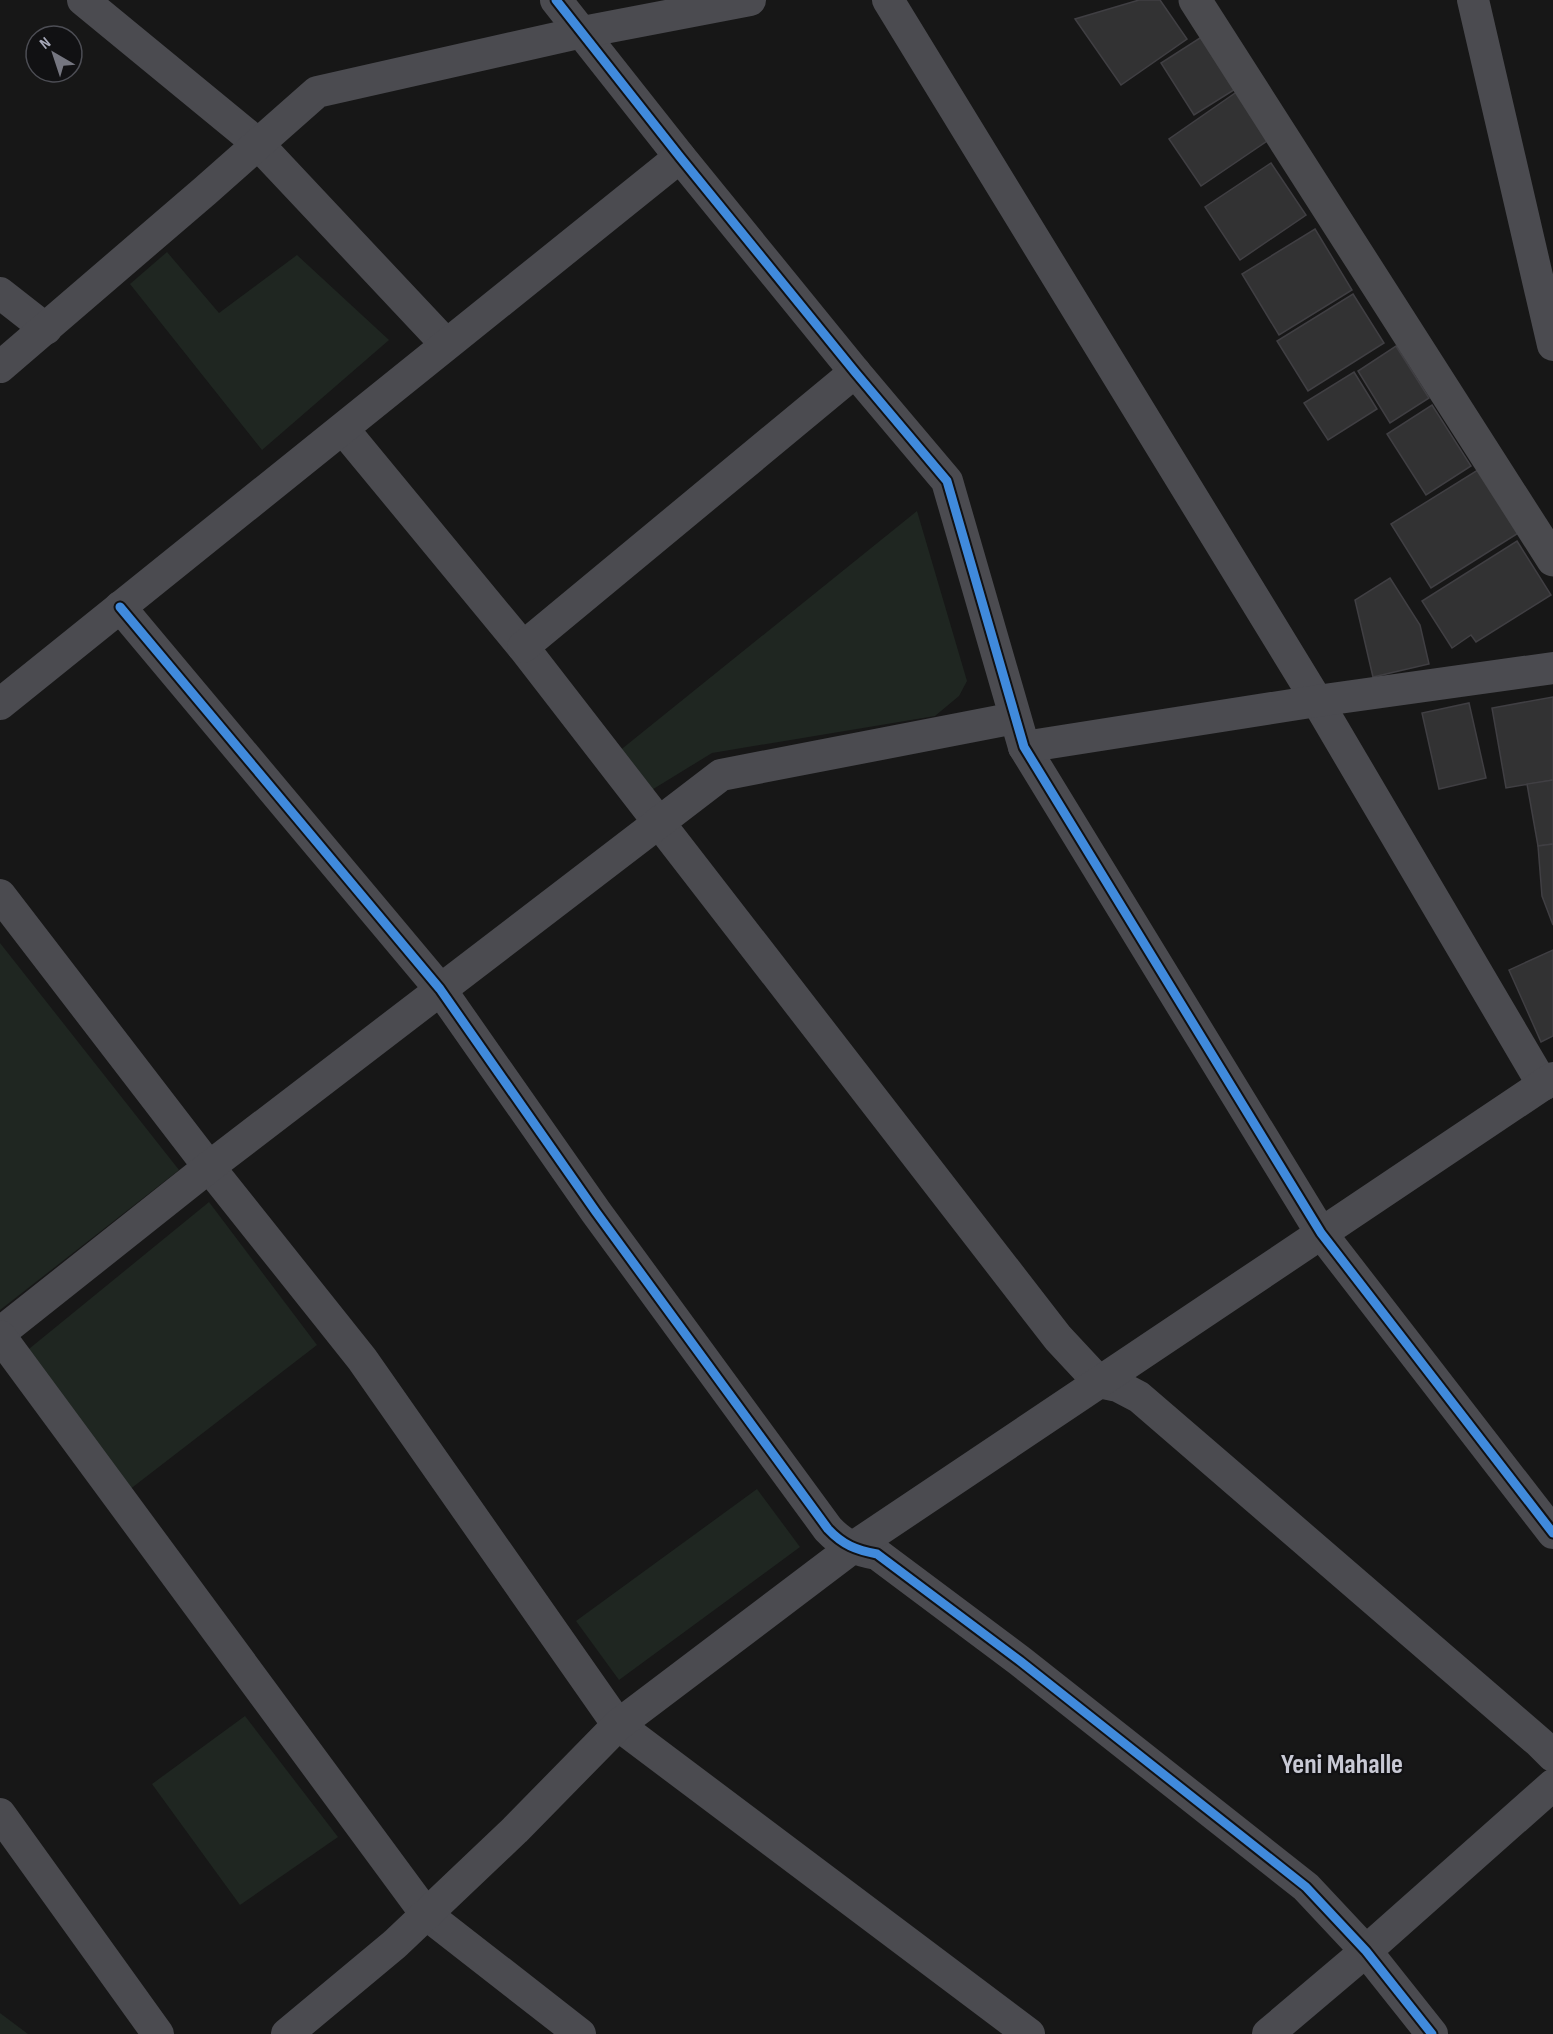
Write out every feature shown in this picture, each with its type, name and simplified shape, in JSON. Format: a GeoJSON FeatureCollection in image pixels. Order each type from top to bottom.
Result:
{"type":"FeatureCollection","features":[{"type":"Feature","properties":{"kind":"street"},"geometry":{"type":"LineString","coordinates":[[83,0],[257,143],[445,343]]}},
{"type":"Feature","properties":{"kind":"street"},"geometry":{"type":"LineString","coordinates":[[556,0],[680,157],[947,481],[1020,733],[1321,1233],[1553,1533]]}},
{"type":"Feature","properties":{"kind":"street"},"geometry":{"type":"LineString","coordinates":[[0,367],[317,92],[583,32],[750,0]]}},
{"type":"Feature","properties":{"kind":"street"},"geometry":{"type":"LineString","coordinates":[[845,1547],[908,1511],[1062,1407],[1088,1372],[1134,1358],[1548,1081],[888,0]]}},
{"type":"Feature","properties":{"kind":"street"},"geometry":{"type":"LineString","coordinates":[[1195,0],[1553,560]]}},
{"type":"Feature","properties":{"kind":"street"},"geometry":{"type":"LineString","coordinates":[[1473,0],[1553,345]]}},
{"type":"Feature","properties":{"kind":"street"},"geometry":{"type":"LineString","coordinates":[[0,704],[342,429],[445,343],[680,157]]}},
{"type":"Feature","properties":{"kind":"street"},"geometry":{"type":"LineString","coordinates":[[0,292],[46,329]]}},
{"type":"Feature","properties":{"kind":"street"},"geometry":{"type":"LineString","coordinates":[[523,648],[855,372]]}},
{"type":"Feature","properties":{"kind":"street"},"geometry":{"type":"LineString","coordinates":[[342,429],[523,648],[1050,1328],[1088,1372],[1139,1397],[1553,1756]]}},
{"type":"Feature","properties":{"kind":"street"},"geometry":{"type":"LineString","coordinates":[[120,607],[440,989],[596,1212],[845,1547]]}},
{"type":"Feature","properties":{"kind":"street"},"geometry":{"type":"LineString","coordinates":[[580,2034],[426,1914],[0,1335],[209,1167],[721,775],[1020,733],[1317,701],[1553,668]]}},
{"type":"Feature","properties":{"kind":"street"},"geometry":{"type":"LineString","coordinates":[[0,895],[209,1167],[362,1359],[618,1725],[1029,2034]]}},
{"type":"Feature","properties":{"kind":"street"},"geometry":{"type":"LineString","coordinates":[[1134,1358],[1128,1367],[1126,1377],[1139,1397]]}},
{"type":"Feature","properties":{"kind":"street"},"geometry":{"type":"LineString","coordinates":[[899,1570],[888,1552],[887,1538],[908,1511]]}},
{"type":"Feature","properties":{"kind":"street"},"geometry":{"type":"LineString","coordinates":[[287,2034],[395,1944],[515,1830],[618,1725],[812,1577],[822,1566],[831,1542],[877,1554],[1020,1661],[1306,1887],[1366,1952],[1432,2034]]}},
{"type":"Feature","properties":{"kind":"street"},"geometry":{"type":"LineString","coordinates":[[1268,2034],[1366,1952],[1553,1785]]}},
{"type":"Feature","properties":{"kind":"street"},"geometry":{"type":"LineString","coordinates":[[0,1814],[158,2034]]}},
{"type":"Feature","properties":{"kind":"shaded area"},"geometry":{"type":"Polygon","coordinates":[[[167,252],[219,313],[297,255],[389,340],[262,450],[130,284],[167,252]]]}},
{"type":"Feature","properties":{"kind":"shaded area"},"geometry":{"type":"Polygon","coordinates":[[[917,511],[967,681],[959,696],[935,716],[712,753],[650,791],[618,752],[917,511]]]}},
{"type":"Feature","properties":{"kind":"shaded area"},"geometry":{"type":"Polygon","coordinates":[[[0,943],[179,1170],[0,1310],[0,943]]]}},
{"type":"Feature","properties":{"kind":"shaded area"},"geometry":{"type":"Polygon","coordinates":[[[209,1202],[317,1345],[129,1490],[24,1353],[209,1202]]]}},
{"type":"Feature","properties":{"kind":"shaded area"},"geometry":{"type":"Polygon","coordinates":[[[757,1489],[800,1547],[619,1680],[576,1621],[757,1489]]]}},
{"type":"Feature","properties":{"kind":"shaded area"},"geometry":{"type":"Polygon","coordinates":[[[245,1716],[338,1837],[240,1905],[152,1784],[245,1716]]]}},
{"type":"Feature","properties":{"kind":"shaded area"},"geometry":{"type":"Polygon","coordinates":[[[0,2013],[28,2034],[0,2034],[0,2013]]]}},
{"type":"Feature","properties":{"kind":"building"},"geometry":{"type":"Polygon","coordinates":[[[1139,0],[1160,0],[1187,39],[1121,85],[1075,19],[1139,0]]]}},
{"type":"Feature","properties":{"kind":"building"},"geometry":{"type":"Polygon","coordinates":[[[1203,36],[1237,88],[1194,115],[1161,63],[1203,36]]]}},
{"type":"Feature","properties":{"kind":"building"},"geometry":{"type":"Polygon","coordinates":[[[1238,91],[1270,139],[1201,186],[1169,139],[1238,91]]]}},
{"type":"Feature","properties":{"kind":"building"},"geometry":{"type":"Polygon","coordinates":[[[1271,163],[1306,215],[1240,260],[1205,207],[1271,163]]]}},
{"type":"Feature","properties":{"kind":"building"},"geometry":{"type":"Polygon","coordinates":[[[1315,229],[1352,290],[1279,335],[1242,274],[1315,229]]]}},
{"type":"Feature","properties":{"kind":"building"},"geometry":{"type":"Polygon","coordinates":[[[1353,294],[1384,343],[1308,391],[1277,341],[1353,294]]]}},
{"type":"Feature","properties":{"kind":"building"},"geometry":{"type":"Polygon","coordinates":[[[1396,346],[1429,398],[1390,423],[1358,371],[1396,346]]]}},
{"type":"Feature","properties":{"kind":"building"},"geometry":{"type":"Polygon","coordinates":[[[1354,372],[1377,409],[1328,440],[1304,403],[1354,372]]]}},
{"type":"Feature","properties":{"kind":"building"},"geometry":{"type":"Polygon","coordinates":[[[1432,405],[1471,466],[1426,495],[1387,434],[1432,405]]]}},
{"type":"Feature","properties":{"kind":"building"},"geometry":{"type":"Polygon","coordinates":[[[1481,468],[1520,532],[1431,588],[1391,524],[1481,468]]]}},
{"type":"Feature","properties":{"kind":"building"},"geometry":{"type":"Polygon","coordinates":[[[1517,541],[1551,595],[1476,642],[1471,635],[1452,648],[1422,601],[1517,541]]]}},
{"type":"Feature","properties":{"kind":"building"},"geometry":{"type":"Polygon","coordinates":[[[1390,578],[1420,625],[1429,664],[1373,677],[1355,600],[1390,578]]]}},
{"type":"Feature","properties":{"kind":"building"},"geometry":{"type":"Polygon","coordinates":[[[1553,697],[1553,780],[1506,788],[1492,708],[1553,697]]]}},
{"type":"Feature","properties":{"kind":"building"},"geometry":{"type":"Polygon","coordinates":[[[1469,703],[1486,778],[1439,789],[1422,713],[1469,703]]]}},
{"type":"Feature","properties":{"kind":"building"},"geometry":{"type":"Polygon","coordinates":[[[1553,780],[1553,844],[1538,846],[1527,784],[1553,780]]]}},
{"type":"Feature","properties":{"kind":"building"},"geometry":{"type":"Polygon","coordinates":[[[1553,844],[1553,925],[1542,896],[1538,846],[1553,844]]]}},
{"type":"Feature","properties":{"kind":"building"},"geometry":{"type":"Polygon","coordinates":[[[1553,950],[1553,1036],[1541,1042],[1509,970],[1553,950]]]}},
{"type":"Feature","properties":{"kind":"cycle path"},"geometry":{"type":"LineString","coordinates":[[556,0],[680,157],[947,481],[1024,747],[1321,1233],[1553,1533]]}},
{"type":"Feature","properties":{"kind":"cycle path"},"geometry":{"type":"LineString","coordinates":[[120,607],[440,989],[596,1212],[828,1529],[850,1546],[877,1554],[1020,1661],[1306,1887],[1366,1951],[1432,2034]]}},
{"type":"Feature","properties":{"kind":"district","name":"Yeni Mahalle"},"geometry":{"type":"Point","coordinates":[1342,1763]}}]}
